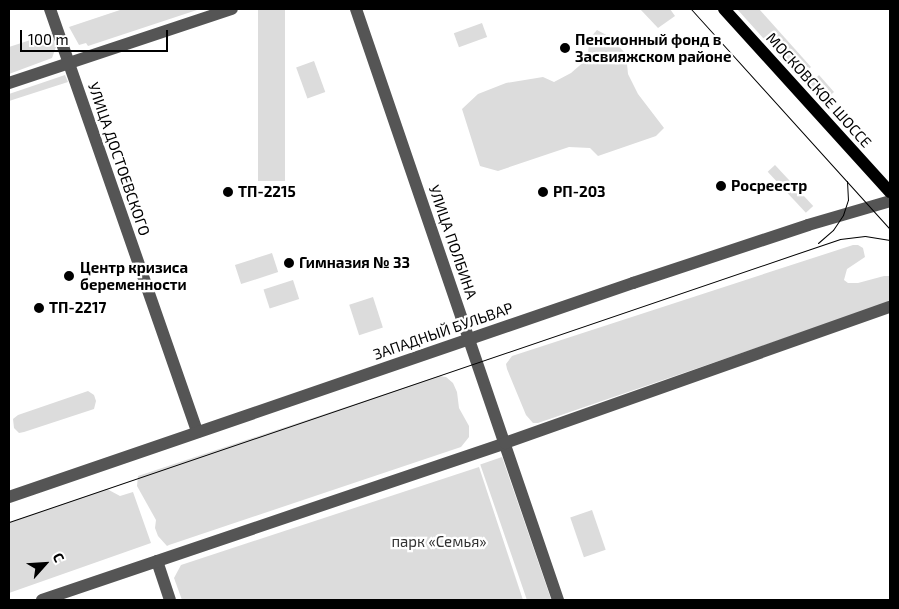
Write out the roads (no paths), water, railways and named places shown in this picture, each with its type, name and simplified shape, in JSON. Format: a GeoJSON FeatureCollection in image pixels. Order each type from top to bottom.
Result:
{"type":"FeatureCollection","features":[{"type":"Feature","properties":{"kind":"main road","name":"МОСКОВСКОЕ ШОССЕ"},"geometry":{"type":"LineString","coordinates":[[724,9],[890,192]]}},
{"type":"Feature","properties":{"kind":"street","name":"УЛИЦА ДОСТОЕВСКОГО"},"geometry":{"type":"LineString","coordinates":[[50,9],[197,432]]}},
{"type":"Feature","properties":{"kind":"street"},"geometry":{"type":"LineString","coordinates":[[9,83],[232,9]]}},
{"type":"Feature","properties":{"kind":"street","name":"УЛИЦА ПОЛБИНА"},"geometry":{"type":"LineString","coordinates":[[356,9],[558,600]]}},
{"type":"Feature","properties":{"kind":"street","name":"ЗАПАДНЫЙ БУЛЬВАР"},"geometry":{"type":"LineString","coordinates":[[9,497],[808,225],[890,201]]}},
{"type":"Feature","properties":{"kind":"street"},"geometry":{"type":"LineString","coordinates":[[42,600],[505,443],[890,307]]}},
{"type":"Feature","properties":{"kind":"street"},"geometry":{"type":"LineString","coordinates":[[157,561],[170,600]]}},
{"type":"Feature","properties":{"kind":"tram line"},"geometry":{"type":"LineString","coordinates":[[691,9],[890,229]]}},
{"type":"Feature","properties":{"kind":"tram line"},"geometry":{"type":"LineString","coordinates":[[818,243],[833,230],[843,215],[848,200],[847,181]]}},
{"type":"Feature","properties":{"kind":"tram line"},"geometry":{"type":"LineString","coordinates":[[9,522],[840,239],[865,236],[890,240]]}},
{"type":"Feature","properties":{"kind":"place","name":"Пенсионный фонд в Засвияжском районе"},"geometry":{"type":"Point","coordinates":[565,48]}},
{"type":"Feature","properties":{"kind":"place","name":"Росреестр"},"geometry":{"type":"Point","coordinates":[721,186]}},
{"type":"Feature","properties":{"kind":"place","name":"ТП-2215"},"geometry":{"type":"Point","coordinates":[228,192]}},
{"type":"Feature","properties":{"kind":"place","name":"РП-203"},"geometry":{"type":"Point","coordinates":[543,192]}},
{"type":"Feature","properties":{"kind":"place","name":"Гимназия № 33"},"geometry":{"type":"Point","coordinates":[289,263]}},
{"type":"Feature","properties":{"kind":"place","name":"Центр кризиса беременности"},"geometry":{"type":"Point","coordinates":[69,276]}},
{"type":"Feature","properties":{"kind":"place","name":"ТП-2217"},"geometry":{"type":"Point","coordinates":[39,308]}},
{"type":"Feature","properties":{"kind":"park label","name":"парк «Семья»"},"geometry":{"type":"Point","coordinates":[439,542]}}]}
